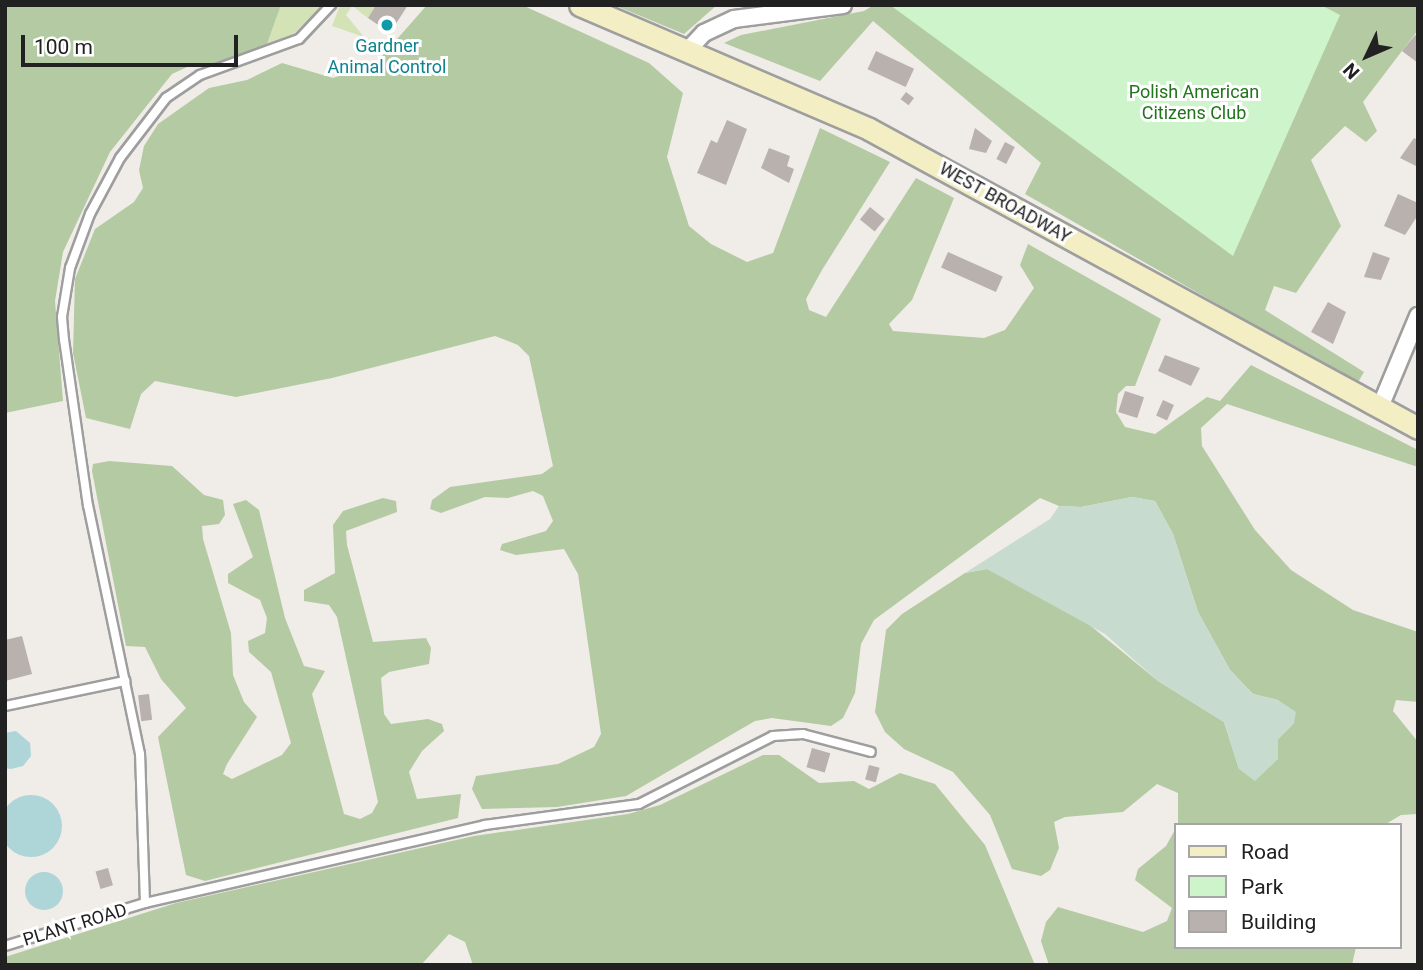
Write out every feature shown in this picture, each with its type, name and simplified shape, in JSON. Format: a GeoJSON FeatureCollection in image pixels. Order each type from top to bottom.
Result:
{"type":"FeatureCollection","features":[{"type":"Feature","properties":{"kind":"main road","name":"WEST BROADWAY"},"geometry":{"type":"LineString","coordinates":[[580,5],[689,49],[869,129],[1418,428]]}},
{"type":"Feature","properties":{"kind":"street"},"geometry":{"type":"LineString","coordinates":[[689,49],[704,33],[734,19],[843,5]]}},
{"type":"Feature","properties":{"kind":"street"},"geometry":{"type":"LineString","coordinates":[[1380,407],[1418,316]]}},
{"type":"Feature","properties":{"kind":"lane"},"geometry":{"type":"LineString","coordinates":[[145,903],[139,754],[88,506],[64,340],[62,317],[70,268],[90,214],[120,158],[166,98],[200,75],[299,39],[331,5]]}},
{"type":"Feature","properties":{"kind":"lane"},"geometry":{"type":"LineString","coordinates":[[5,706],[125,681]]}},
{"type":"Feature","properties":{"kind":"lane","name":"PLANT ROAD"},"geometry":{"type":"LineString","coordinates":[[5,946],[145,903],[485,825],[639,804],[772,736],[803,734],[871,752]]}},
{"type":"Feature","properties":{"kind":"green space"},"geometry":{"type":"Polygon","coordinates":[[[5,5],[281,5],[267,44],[212,68],[196,63],[172,74],[110,152],[63,252],[55,301],[63,401],[5,413],[5,5]]]}},
{"type":"Feature","properties":{"kind":"green space"},"geometry":{"type":"Polygon","coordinates":[[[281,5],[323,5],[293,34],[267,44],[281,5]]]}},
{"type":"Feature","properties":{"kind":"green space"},"geometry":{"type":"Polygon","coordinates":[[[340,5],[376,5],[368,18],[352,6],[346,15],[364,37],[332,26],[340,5]]]}},
{"type":"Feature","properties":{"kind":"green space"},"geometry":{"type":"Polygon","coordinates":[[[427,5],[522,5],[649,63],[683,93],[667,157],[689,226],[711,244],[747,262],[773,253],[820,128],[890,162],[806,299],[809,310],[826,317],[916,178],[954,198],[912,300],[889,324],[893,331],[984,338],[1005,330],[1034,288],[1020,265],[1028,244],[1161,319],[1135,386],[1126,386],[1118,394],[1116,412],[1125,427],[1155,434],[1207,397],[1220,401],[1251,365],[1418,450],[1418,467],[1227,404],[1201,428],[1202,446],[1255,530],[1291,570],[1353,610],[1418,632],[1418,702],[1396,700],[1393,711],[1418,742],[1418,814],[1401,815],[1387,823],[1178,823],[1178,793],[1157,784],[1123,812],[1065,817],[1054,822],[1059,848],[1050,870],[1041,876],[1012,869],[990,815],[953,772],[904,749],[885,732],[875,712],[886,630],[902,614],[965,573],[987,569],[1075,613],[1158,681],[1224,722],[1239,769],[1278,759],[1278,739],[1294,723],[1278,700],[1253,694],[1230,670],[1198,612],[1173,534],[1155,501],[1132,497],[1081,507],[1059,506],[1040,498],[874,620],[861,644],[855,693],[843,718],[831,726],[772,718],[755,721],[626,796],[557,807],[482,809],[472,789],[476,776],[558,764],[594,747],[601,734],[578,574],[564,549],[516,555],[500,550],[502,544],[546,531],[553,521],[543,496],[533,491],[508,498],[485,497],[441,513],[430,509],[432,500],[450,487],[542,474],[553,466],[529,356],[518,345],[495,336],[332,378],[236,397],[155,381],[141,394],[130,429],[86,418],[73,353],[75,279],[95,229],[134,202],[143,188],[139,170],[144,146],[158,124],[209,88],[247,80],[282,63],[333,78],[376,63],[427,5]]]}},
{"type":"Feature","properties":{"kind":"green space"},"geometry":{"type":"Polygon","coordinates":[[[614,5],[717,5],[684,34],[614,5]]]}},
{"type":"Feature","properties":{"kind":"green space"},"geometry":{"type":"Polygon","coordinates":[[[874,5],[1418,5],[1418,30],[1363,102],[1377,131],[1366,142],[1345,126],[1311,160],[1341,226],[1296,293],[1274,286],[1265,310],[1364,372],[1357,384],[1025,194],[1041,163],[873,21],[820,81],[724,43],[741,35],[864,11],[874,5]]]}},
{"type":"Feature","properties":{"kind":"green space","name":"Polish American Citizens Club"},"geometry":{"type":"Polygon","coordinates":[[[890,5],[1321,5],[1340,15],[1233,256],[890,5]]]}},
{"type":"Feature","properties":{"kind":"green space"},"geometry":{"type":"Polygon","coordinates":[[[109,461],[172,466],[204,495],[223,500],[225,515],[219,524],[202,526],[203,539],[231,633],[233,675],[244,702],[257,717],[227,764],[223,774],[232,779],[282,755],[291,743],[271,672],[249,652],[248,641],[265,633],[267,618],[260,600],[228,583],[228,574],[253,557],[233,504],[246,500],[259,510],[285,618],[304,666],[325,671],[312,694],[344,814],[360,819],[372,813],[378,802],[337,617],[329,605],[304,601],[304,590],[335,573],[333,525],[343,511],[383,498],[396,501],[397,512],[346,531],[347,545],[373,642],[426,638],[431,648],[429,664],[389,672],[381,678],[384,714],[391,724],[428,719],[442,724],[444,731],[422,751],[409,772],[417,799],[461,794],[458,818],[205,881],[186,875],[158,737],[186,708],[161,679],[145,647],[126,646],[92,471],[93,464],[109,461]]]}},
{"type":"Feature","properties":{"kind":"green space"},"geometry":{"type":"Polygon","coordinates":[[[1132,497],[1155,501],[1173,534],[1198,612],[1230,670],[1253,694],[1278,700],[1296,712],[1294,723],[1278,739],[1278,759],[1255,781],[1239,769],[1224,722],[1158,681],[1105,634],[987,569],[965,573],[1050,519],[1059,506],[1081,507],[1132,497]]]}},
{"type":"Feature","properties":{"kind":"green space"},"geometry":{"type":"Polygon","coordinates":[[[763,755],[779,755],[819,783],[854,781],[869,789],[900,773],[935,784],[985,845],[1035,965],[473,965],[465,942],[449,934],[421,965],[5,965],[5,957],[176,903],[474,836],[628,814],[660,805],[763,755]]]}},
{"type":"Feature","properties":{"kind":"green space"},"geometry":{"type":"Polygon","coordinates":[[[1174,832],[1174,949],[1356,949],[1352,965],[1049,965],[1041,941],[1046,922],[1058,907],[1143,932],[1167,921],[1172,908],[1135,880],[1138,869],[1166,846],[1174,832]]]}},
{"type":"Feature","properties":{"kind":"water"},"geometry":{"type":"Polygon","coordinates":[[[16,731],[30,743],[31,756],[23,766],[5,768],[5,733],[16,731]]]}},
{"type":"Feature","properties":{"kind":"water"},"geometry":{"type":"Polygon","coordinates":[[[25,795],[37,795],[53,804],[60,814],[60,838],[53,848],[37,857],[25,857],[14,852],[5,843],[0,832],[0,820],[5,809],[14,800],[25,795]]]}},
{"type":"Feature","properties":{"kind":"water"},"geometry":{"type":"Polygon","coordinates":[[[44,872],[57,878],[63,891],[57,904],[44,910],[31,904],[25,891],[31,878],[44,872]]]}},
{"type":"Feature","properties":{"kind":"building","name":"Gardner Animal Control"},"geometry":{"type":"Polygon","coordinates":[[[376,5],[408,5],[390,33],[368,18],[376,5]]]}},
{"type":"Feature","properties":{"kind":"building"},"geometry":{"type":"Polygon","coordinates":[[[1415,35],[1418,37],[1418,63],[1402,51],[1415,35]]]}},
{"type":"Feature","properties":{"kind":"building"},"geometry":{"type":"Polygon","coordinates":[[[876,51],[914,69],[906,87],[868,69],[876,51]]]}},
{"type":"Feature","properties":{"kind":"building"},"geometry":{"type":"Polygon","coordinates":[[[906,92],[914,98],[909,105],[901,99],[906,92]]]}},
{"type":"Feature","properties":{"kind":"building"},"geometry":{"type":"Polygon","coordinates":[[[727,120],[747,129],[726,185],[697,173],[711,140],[717,143],[727,120]]]}},
{"type":"Feature","properties":{"kind":"building"},"geometry":{"type":"Polygon","coordinates":[[[975,128],[992,141],[986,153],[969,149],[975,128]]]}},
{"type":"Feature","properties":{"kind":"building"},"geometry":{"type":"Polygon","coordinates":[[[1414,138],[1418,140],[1418,167],[1400,158],[1414,138]]]}},
{"type":"Feature","properties":{"kind":"building"},"geometry":{"type":"Polygon","coordinates":[[[1005,142],[1015,147],[1006,164],[996,159],[1005,142]]]}},
{"type":"Feature","properties":{"kind":"building"},"geometry":{"type":"Polygon","coordinates":[[[769,148],[790,156],[787,166],[794,169],[789,183],[761,168],[769,148]]]}},
{"type":"Feature","properties":{"kind":"building"},"geometry":{"type":"Polygon","coordinates":[[[1398,194],[1418,203],[1418,215],[1405,235],[1384,226],[1398,194]]]}},
{"type":"Feature","properties":{"kind":"building"},"geometry":{"type":"Polygon","coordinates":[[[870,207],[885,219],[875,231],[860,219],[870,207]]]}},
{"type":"Feature","properties":{"kind":"building"},"geometry":{"type":"Polygon","coordinates":[[[948,252],[1003,276],[996,292],[941,268],[948,252]]]}},
{"type":"Feature","properties":{"kind":"building"},"geometry":{"type":"Polygon","coordinates":[[[1373,252],[1390,258],[1381,280],[1364,277],[1373,252]]]}},
{"type":"Feature","properties":{"kind":"building"},"geometry":{"type":"Polygon","coordinates":[[[1328,302],[1346,312],[1333,344],[1311,332],[1328,302]]]}},
{"type":"Feature","properties":{"kind":"building"},"geometry":{"type":"Polygon","coordinates":[[[1165,355],[1200,368],[1191,386],[1158,371],[1165,355]]]}},
{"type":"Feature","properties":{"kind":"building"},"geometry":{"type":"Polygon","coordinates":[[[1125,391],[1144,397],[1137,418],[1118,412],[1125,391]]]}},
{"type":"Feature","properties":{"kind":"building"},"geometry":{"type":"Polygon","coordinates":[[[1163,400],[1174,405],[1167,420],[1156,416],[1163,400]]]}},
{"type":"Feature","properties":{"kind":"building"},"geometry":{"type":"Polygon","coordinates":[[[22,636],[32,674],[5,681],[5,640],[22,636]]]}},
{"type":"Feature","properties":{"kind":"building"},"geometry":{"type":"Polygon","coordinates":[[[149,694],[152,720],[141,721],[138,695],[149,694]]]}},
{"type":"Feature","properties":{"kind":"building"},"geometry":{"type":"Polygon","coordinates":[[[812,748],[830,753],[825,772],[806,767],[812,748]]]}},
{"type":"Feature","properties":{"kind":"building"},"geometry":{"type":"Polygon","coordinates":[[[869,765],[880,768],[876,782],[865,779],[869,765]]]}},
{"type":"Feature","properties":{"kind":"building"},"geometry":{"type":"Polygon","coordinates":[[[108,868],[113,885],[100,889],[96,872],[108,868]]]}},
{"type":"Feature","properties":{"kind":"place","name":"Gardner Animal Control"},"geometry":{"type":"Point","coordinates":[387,25]}}]}
